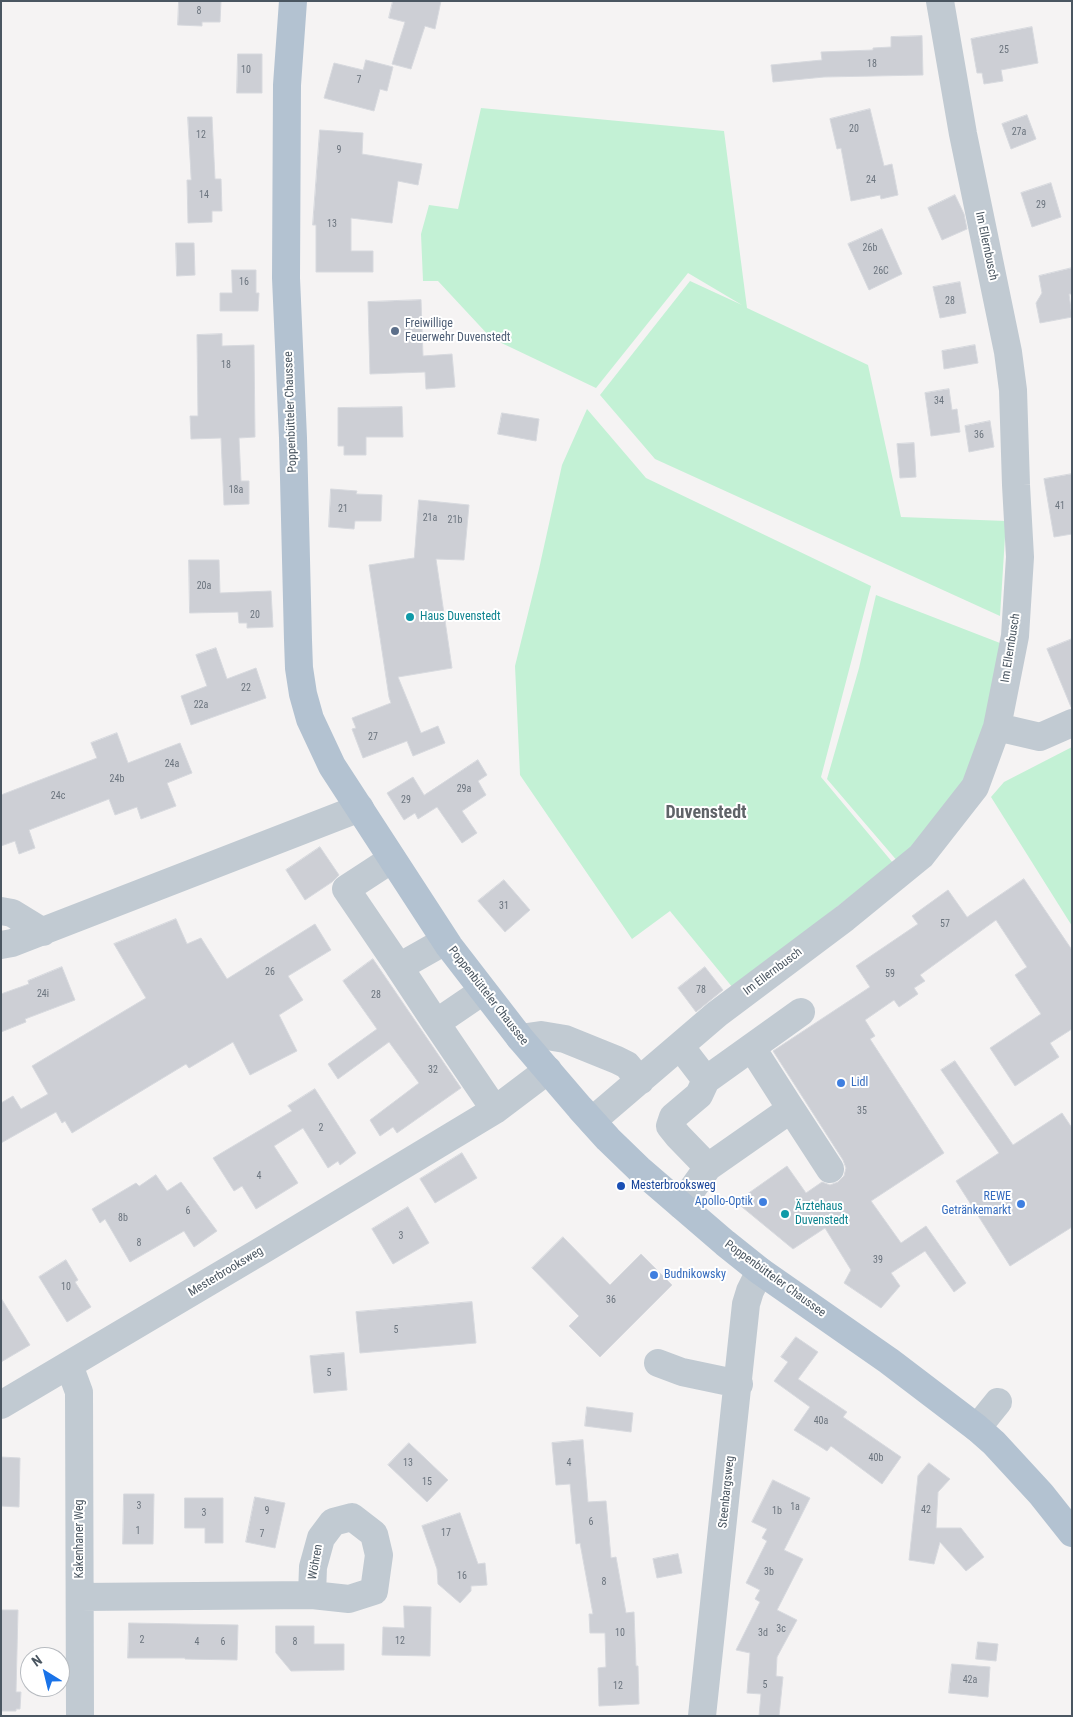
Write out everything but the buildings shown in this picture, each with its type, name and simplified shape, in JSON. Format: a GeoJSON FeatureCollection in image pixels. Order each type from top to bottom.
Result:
{"type":"FeatureCollection","features":[{"type":"Feature","properties":{"kind":"main road","name":"Poppenbütteler Chaussee"},"geometry":{"type":"LineString","coordinates":[[293,1],[287,85],[286,278],[299,668],[303,694],[317,735],[332,766],[445,941],[520,1038],[620,1152],[760,1271],[889,1360],[977,1428],[994,1443],[1041,1494],[1072,1533]]}},
{"type":"Feature","properties":{"kind":"street","name":"Im Ellernbusch"},"geometry":{"type":"LineString","coordinates":[[592,1121],[717,1014],[845,918],[921,856],[975,787],[997,727],[1015,636],[1020,558],[1013,390],[1008,352],[963,134],[940,1]]}},
{"type":"Feature","properties":{"kind":"street"},"geometry":{"type":"LineString","coordinates":[[997,727],[1040,738],[1072,723]]}},
{"type":"Feature","properties":{"kind":"street"},"geometry":{"type":"LineString","coordinates":[[1,945],[43,932],[360,808]]}},
{"type":"Feature","properties":{"kind":"street"},"geometry":{"type":"LineString","coordinates":[[392,859],[346,889],[495,1110]]}},
{"type":"Feature","properties":{"kind":"street"},"geometry":{"type":"LineString","coordinates":[[1,911],[12,912],[43,932]]}},
{"type":"Feature","properties":{"kind":"street"},"geometry":{"type":"LineString","coordinates":[[399,967],[445,941]]}},
{"type":"Feature","properties":{"kind":"street"},"geometry":{"type":"LineString","coordinates":[[436,1023],[483,991]]}},
{"type":"Feature","properties":{"kind":"street"},"geometry":{"type":"LineString","coordinates":[[708,1166],[670,1126],[673,1117],[698,1095],[706,1080],[801,1012]]}},
{"type":"Feature","properties":{"kind":"street"},"geometry":{"type":"LineString","coordinates":[[520,1038],[541,1035],[565,1039],[627,1065],[640,1081]]}},
{"type":"Feature","properties":{"kind":"street"},"geometry":{"type":"LineString","coordinates":[[680,1046],[706,1080]]}},
{"type":"Feature","properties":{"kind":"street"},"geometry":{"type":"LineString","coordinates":[[752,1048],[830,1169]]}},
{"type":"Feature","properties":{"kind":"street","name":"Mesterbrooksweg"},"geometry":{"type":"LineString","coordinates":[[1,1405],[495,1110],[548,1070]]}},
{"type":"Feature","properties":{"kind":"street"},"geometry":{"type":"LineString","coordinates":[[681,1205],[708,1166],[791,1108]]}},
{"type":"Feature","properties":{"kind":"street","name":"Steenbargsweg"},"geometry":{"type":"LineString","coordinates":[[702,1716],[739,1384],[746,1304],[760,1271]]}},
{"type":"Feature","properties":{"kind":"street"},"geometry":{"type":"LineString","coordinates":[[658,1363],[682,1372],[739,1384]]}},
{"type":"Feature","properties":{"kind":"street","name":"Kakenhaner Weg"},"geometry":{"type":"LineString","coordinates":[[69,1365],[79,1392],[80,1716]]}},
{"type":"Feature","properties":{"kind":"street"},"geometry":{"type":"LineString","coordinates":[[977,1428],[998,1402]]}},
{"type":"Feature","properties":{"kind":"street","name":"Wöhren"},"geometry":{"type":"LineString","coordinates":[[80,1597],[312,1595]]}},
{"type":"Feature","properties":{"kind":"green space"},"geometry":{"type":"Polygon","coordinates":[[[481,108],[724,131],[747,308],[868,365],[901,517],[1006,521],[1000,616],[655,459],[600,395],[690,281],[742,305],[688,273],[596,388],[491,338],[438,281],[423,281],[421,234],[429,205],[458,209],[481,108]]]}},
{"type":"Feature","properties":{"kind":"green space"},"geometry":{"type":"Polygon","coordinates":[[[587,409],[646,478],[871,586],[821,777],[893,863],[733,988],[670,911],[632,939],[520,775],[515,666],[562,465],[587,409]]]}},
{"type":"Feature","properties":{"kind":"green space"},"geometry":{"type":"Polygon","coordinates":[[[876,595],[1000,643],[975,773],[899,863],[827,779],[859,668],[876,595]]]}},
{"type":"Feature","properties":{"kind":"green space"},"geometry":{"type":"Polygon","coordinates":[[[1072,747],[1072,926],[991,797],[1004,782],[1072,747]]]}},
{"type":"Feature","properties":{"kind":"place","name":"Freiwillige Feuerwehr Duvenstedt"},"geometry":{"type":"Point","coordinates":[395,331]}},
{"type":"Feature","properties":{"kind":"place","name":"Haus Duvenstedt"},"geometry":{"type":"Point","coordinates":[410,617]}},
{"type":"Feature","properties":{"kind":"place","name":"Lidl"},"geometry":{"type":"Point","coordinates":[841,1083]}},
{"type":"Feature","properties":{"kind":"place","name":"Mesterbrooksweg"},"geometry":{"type":"Point","coordinates":[621,1186]}},
{"type":"Feature","properties":{"kind":"place","name":"Apollo-Optik"},"geometry":{"type":"Point","coordinates":[763,1202]}},
{"type":"Feature","properties":{"kind":"place","name":"REWE Getränkemarkt"},"geometry":{"type":"Point","coordinates":[1021,1204]}},
{"type":"Feature","properties":{"kind":"place","name":"Ärztehaus Duvenstedt"},"geometry":{"type":"Point","coordinates":[785,1214]}},
{"type":"Feature","properties":{"kind":"place","name":"Budnikowsky"},"geometry":{"type":"Point","coordinates":[654,1275]}},
{"type":"Feature","properties":{"kind":"district","name":"Duvenstedt"},"geometry":{"type":"Point","coordinates":[706,813]}}]}
